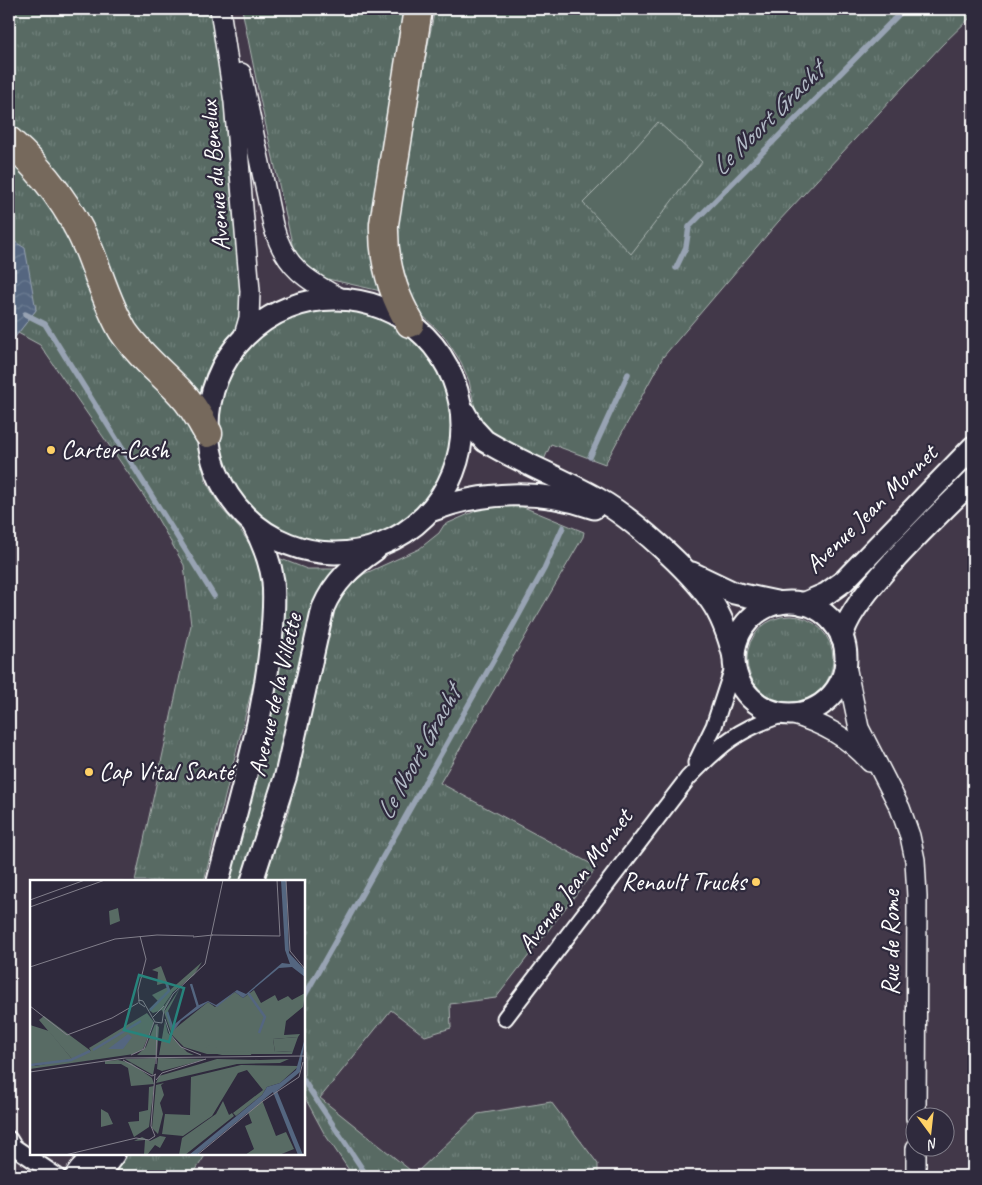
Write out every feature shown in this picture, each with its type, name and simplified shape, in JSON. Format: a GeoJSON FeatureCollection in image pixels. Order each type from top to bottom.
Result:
{"type":"FeatureCollection","features":[{"type":"Feature","properties":{"kind":"highway"},"geometry":{"type":"LineString","coordinates":[[410,323],[399,302],[390,276],[385,250],[384,224],[418,9]]}},
{"type":"Feature","properties":{"kind":"highway"},"geometry":{"type":"LineString","coordinates":[[9,141],[44,177],[74,219],[90,253],[111,308],[125,334],[141,354],[188,401],[208,433]]}},
{"type":"Feature","properties":{"kind":"main road"},"geometry":{"type":"LineString","coordinates":[[461,405],[462,435],[457,464],[448,486],[430,511],[407,531],[386,543],[353,552],[313,552],[281,541],[252,523],[234,503],[220,479],[211,453],[208,433],[210,406],[217,379],[230,355],[257,326],[286,309],[318,300],[344,300],[379,307],[410,323],[428,338],[442,357],[453,377],[461,405],[473,428],[485,440],[600,500],[682,567],[705,593],[718,612],[727,632],[741,685],[752,699],[763,708],[788,714],[809,711],[824,702],[839,686],[846,666],[846,652],[842,638],[828,617],[816,609],[803,604],[781,603],[734,593],[682,567]]}},
{"type":"Feature","properties":{"kind":"main road","name":"Avenue Jean Monnet"},"geometry":{"type":"LineString","coordinates":[[803,604],[826,594],[844,581],[973,447]]}},
{"type":"Feature","properties":{"kind":"main road","name":"Avenue Jean Monnet"},"geometry":{"type":"LineString","coordinates":[[842,638],[848,620],[866,593],[973,480]]}},
{"type":"Feature","properties":{"kind":"main road"},"geometry":{"type":"LineString","coordinates":[[430,511],[478,498],[539,495],[579,503],[630,523]]}},
{"type":"Feature","properties":{"kind":"main road","name":"Avenue de la Villette"},"geometry":{"type":"LineString","coordinates":[[218,880],[264,697],[272,628],[274,594],[271,572],[267,552],[252,523]]}},
{"type":"Feature","properties":{"kind":"main road","name":"Avenue de la Villette"},"geometry":{"type":"LineString","coordinates":[[252,880],[286,775],[323,608],[342,576],[386,543]]}},
{"type":"Feature","properties":{"kind":"main road"},"geometry":{"type":"LineString","coordinates":[[734,661],[737,640],[748,622],[764,608],[781,603]]}},
{"type":"Feature","properties":{"kind":"main road"},"geometry":{"type":"LineString","coordinates":[[76,1176],[91,1155]]}},
{"type":"Feature","properties":{"kind":"main road"},"geometry":{"type":"LineString","coordinates":[[98,1176],[113,1155]]}},
{"type":"Feature","properties":{"kind":"street","name":"Avenue du Benelux"},"geometry":{"type":"LineString","coordinates":[[220,9],[234,102],[250,291],[249,318],[243,340]]}},
{"type":"Feature","properties":{"kind":"street","name":"Avenue du Benelux"},"geometry":{"type":"LineString","coordinates":[[230,9],[254,136],[273,225],[280,248],[292,266],[344,300]]}},
{"type":"Feature","properties":{"kind":"street","name":"Avenue Jean Monnet"},"geometry":{"type":"LineString","coordinates":[[688,778],[714,726],[734,661]]}},
{"type":"Feature","properties":{"kind":"street","name":"Rue de Rome"},"geometry":{"type":"LineString","coordinates":[[846,666],[859,728],[882,776],[896,799],[908,831],[916,877],[916,1108]]}},
{"type":"Feature","properties":{"kind":"street","name":"Avenue Jean Monnet"},"geometry":{"type":"LineString","coordinates":[[505,1018],[688,778],[734,735],[752,725],[788,714]]}},
{"type":"Feature","properties":{"kind":"street","name":"Rue de Rome"},"geometry":{"type":"LineString","coordinates":[[788,714],[814,722],[839,734],[860,752],[882,776]]}},
{"type":"Feature","properties":{"kind":"street"},"geometry":{"type":"LineString","coordinates":[[10,1147],[57,1176]]}},
{"type":"Feature","properties":{"kind":"street"},"geometry":{"type":"LineString","coordinates":[[916,1158],[916,1176]]}},
{"type":"Feature","properties":{"kind":"shaded area"},"geometry":{"type":"Polygon","coordinates":[[[9,9],[973,9],[973,1176],[9,1176],[9,9]]]}},
{"type":"Feature","properties":{"kind":"green space"},"geometry":{"type":"Polygon","coordinates":[[[9,9],[211,9],[221,55],[228,164],[242,302],[237,326],[214,357],[206,373],[200,398],[139,334],[9,129],[9,9]]]}},
{"type":"Feature","properties":{"kind":"green space"},"geometry":{"type":"Polygon","coordinates":[[[242,9],[406,9],[385,292],[319,277],[304,264],[293,248],[242,9]]]}},
{"type":"Feature","properties":{"kind":"green space"},"geometry":{"type":"Polygon","coordinates":[[[435,9],[973,9],[973,15],[942,45],[778,222],[663,357],[605,464],[551,444],[543,462],[486,430],[476,413],[469,381],[461,362],[444,336],[420,313],[414,304],[401,261],[397,240],[397,217],[401,180],[435,9]]]}},
{"type":"Feature","properties":{"kind":"green space"},"geometry":{"type":"Polygon","coordinates":[[[658,122],[702,162],[631,254],[583,203],[613,173],[658,122]]]}},
{"type":"Feature","properties":{"kind":"green space"},"geometry":{"type":"Polygon","coordinates":[[[9,161],[25,175],[56,215],[76,253],[100,316],[121,352],[178,407],[193,429],[206,482],[221,508],[240,529],[256,555],[262,572],[266,600],[258,664],[204,880],[135,880],[191,625],[184,565],[148,502],[40,345],[18,333],[36,310],[15,242],[9,231],[9,161]]]}},
{"type":"Feature","properties":{"kind":"green space"},"geometry":{"type":"Polygon","coordinates":[[[324,310],[346,310],[369,315],[390,324],[409,336],[425,352],[437,371],[446,392],[451,415],[449,449],[437,481],[425,500],[409,516],[390,528],[369,537],[346,542],[324,542],[301,537],[280,528],[261,516],[245,500],[233,481],[224,460],[219,437],[219,415],[224,392],[233,371],[245,352],[261,336],[280,324],[301,315],[324,310]]]}},
{"type":"Feature","properties":{"kind":"green space"},"geometry":{"type":"Polygon","coordinates":[[[516,504],[584,532],[583,537],[440,783],[597,867],[496,998],[450,1004],[451,1028],[425,1036],[391,1010],[320,1098],[415,1174],[478,1114],[551,1102],[598,1164],[598,1176],[353,1176],[324,1133],[305,1098],[305,880],[264,880],[288,813],[307,731],[324,622],[348,587],[364,574],[419,549],[439,533],[444,525],[480,509],[516,504]]]}},
{"type":"Feature","properties":{"kind":"green space"},"geometry":{"type":"Polygon","coordinates":[[[281,559],[307,569],[340,569],[317,594],[302,649],[269,804],[245,880],[226,880],[284,613],[281,559]]]}},
{"type":"Feature","properties":{"kind":"green space"},"geometry":{"type":"Polygon","coordinates":[[[790,616],[814,623],[826,635],[833,659],[826,683],[814,695],[790,702],[766,695],[754,683],[747,659],[754,635],[766,623],[790,616]]]}},
{"type":"Feature","properties":{"kind":"green space"},"geometry":{"type":"Polygon","coordinates":[[[127,1155],[205,1155],[192,1176],[112,1176],[127,1155]]]}},
{"type":"Feature","properties":{"kind":"water"},"geometry":{"type":"Polygon","coordinates":[[[9,231],[15,242],[25,248],[36,310],[9,345],[9,231]]]}},
{"type":"Feature","properties":{"kind":"waterway","name":"Le Noort Gracht"},"geometry":{"type":"LineString","coordinates":[[676,268],[686,247],[689,227],[904,9]]}},
{"type":"Feature","properties":{"kind":"waterway"},"geometry":{"type":"LineString","coordinates":[[25,314],[45,324],[214,596]]}},
{"type":"Feature","properties":{"kind":"waterway","name":"Le Noort Gracht"},"geometry":{"type":"LineString","coordinates":[[590,457],[628,374]]}},
{"type":"Feature","properties":{"kind":"waterway","name":"Le Noort Gracht"},"geometry":{"type":"LineString","coordinates":[[305,995],[514,624],[544,569],[563,527]]}},
{"type":"Feature","properties":{"kind":"waterway","name":"Le Noort Gracht"},"geometry":{"type":"LineString","coordinates":[[305,1083],[367,1176]]}},
{"type":"Feature","properties":{"kind":"place","name":"Carter-Cash"},"geometry":{"type":"Point","coordinates":[51,450]}},
{"type":"Feature","properties":{"kind":"place","name":"Cap Vital Santé"},"geometry":{"type":"Point","coordinates":[89,772]}},
{"type":"Feature","properties":{"kind":"place","name":"Renault Trucks"},"geometry":{"type":"Point","coordinates":[756,882]}}]}
